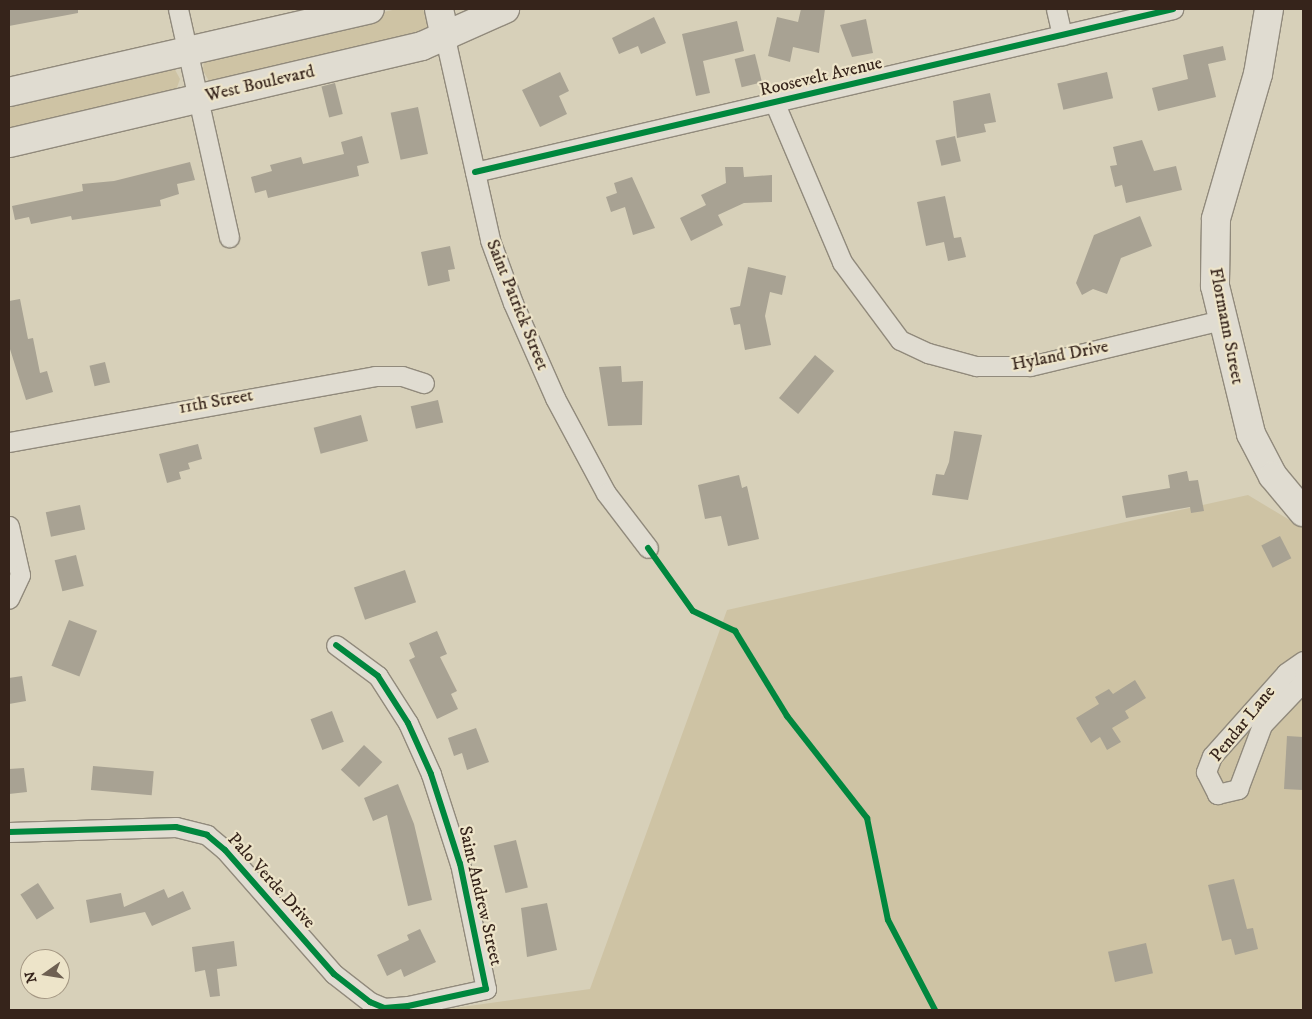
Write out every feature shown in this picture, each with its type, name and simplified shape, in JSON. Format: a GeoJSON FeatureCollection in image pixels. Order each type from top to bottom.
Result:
{"type":"FeatureCollection","features":[{"type":"Feature","properties":{"kind":"street"},"geometry":{"type":"LineString","coordinates":[[178,9],[229,237]]}},
{"type":"Feature","properties":{"kind":"street"},"geometry":{"type":"LineString","coordinates":[[9,92],[370,9]]}},
{"type":"Feature","properties":{"kind":"street","name":"Saint Patrick Street"},"geometry":{"type":"LineString","coordinates":[[438,9],[475,172],[501,274],[555,398],[606,493],[648,548]]}},
{"type":"Feature","properties":{"kind":"street","name":"West Boulevard"},"geometry":{"type":"LineString","coordinates":[[9,143],[445,38],[505,9]]}},
{"type":"Feature","properties":{"kind":"street"},"geometry":{"type":"LineString","coordinates":[[1056,9],[1062,35]]}},
{"type":"Feature","properties":{"kind":"street","name":"Roosevelt Avenue"},"geometry":{"type":"LineString","coordinates":[[475,172],[775,104],[1173,9]]}},
{"type":"Feature","properties":{"kind":"street","name":"Flormann Street"},"geometry":{"type":"LineString","coordinates":[[1269,9],[1258,74],[1216,219],[1213,253],[1221,320],[1251,434],[1274,476],[1303,512]]}},
{"type":"Feature","properties":{"kind":"street","name":"Hyland Drive"},"geometry":{"type":"LineString","coordinates":[[775,104],[842,262],[872,306],[907,343],[950,362],[1030,366],[1221,320]]}},
{"type":"Feature","properties":{"kind":"street","name":"11th Street"},"geometry":{"type":"LineString","coordinates":[[9,442],[375,376],[402,376],[424,383]]}},
{"type":"Feature","properties":{"kind":"street"},"geometry":{"type":"LineString","coordinates":[[9,599],[20,575],[10,530]]}},
{"type":"Feature","properties":{"kind":"street","name":"Saint Andrew Street"},"geometry":{"type":"LineString","coordinates":[[336,645],[378,676],[408,723],[446,815],[486,989]]}},
{"type":"Feature","properties":{"kind":"street","name":"Pendar Lane"},"geometry":{"type":"LineString","coordinates":[[1303,661],[1286,672],[1212,756],[1206,772],[1217,794],[1238,789],[1245,778],[1262,725],[1303,682]]}},
{"type":"Feature","properties":{"kind":"street","name":"Palo Verde Drive"},"geometry":{"type":"LineString","coordinates":[[9,832],[176,827],[207,835],[225,850],[334,974],[370,1002],[384,1008],[400,1007],[486,989]]}},
{"type":"Feature","properties":{"kind":"shaded area"},"geometry":{"type":"Polygon","coordinates":[[[397,9],[423,9],[429,27],[426,34],[211,84],[203,71],[204,58],[217,50],[397,9]]]}},
{"type":"Feature","properties":{"kind":"shaded area"},"geometry":{"type":"Polygon","coordinates":[[[173,66],[180,79],[175,93],[9,134],[9,99],[173,66]]]}},
{"type":"Feature","properties":{"kind":"shaded area"},"geometry":{"type":"Polygon","coordinates":[[[1248,495],[1303,528],[1303,1010],[440,1010],[590,989],[727,610],[1248,495]]]}},
{"type":"Feature","properties":{"kind":"building"},"geometry":{"type":"Polygon","coordinates":[[[9,9],[78,9],[78,13],[9,26],[9,9]]]}},
{"type":"Feature","properties":{"kind":"building"},"geometry":{"type":"Polygon","coordinates":[[[801,9],[825,9],[819,53],[793,47],[790,62],[768,56],[777,17],[798,22],[801,9]]]}},
{"type":"Feature","properties":{"kind":"building"},"geometry":{"type":"Polygon","coordinates":[[[654,17],[666,43],[641,54],[638,46],[619,54],[612,38],[654,17]]]}},
{"type":"Feature","properties":{"kind":"building"},"geometry":{"type":"Polygon","coordinates":[[[866,19],[873,53],[852,57],[840,25],[866,19]]]}},
{"type":"Feature","properties":{"kind":"building"},"geometry":{"type":"Polygon","coordinates":[[[737,21],[744,51],[703,61],[710,93],[696,96],[682,34],[737,21]]]}},
{"type":"Feature","properties":{"kind":"building"},"geometry":{"type":"Polygon","coordinates":[[[1223,46],[1226,60],[1208,64],[1216,97],[1158,111],[1152,88],[1188,79],[1183,55],[1223,46]]]}},
{"type":"Feature","properties":{"kind":"building"},"geometry":{"type":"Polygon","coordinates":[[[755,54],[762,82],[742,87],[735,59],[755,54]]]}},
{"type":"Feature","properties":{"kind":"building"},"geometry":{"type":"Polygon","coordinates":[[[560,72],[569,91],[559,96],[567,114],[540,127],[522,90],[560,72]]]}},
{"type":"Feature","properties":{"kind":"building"},"geometry":{"type":"Polygon","coordinates":[[[1107,72],[1113,98],[1063,110],[1057,83],[1107,72]]]}},
{"type":"Feature","properties":{"kind":"building"},"geometry":{"type":"Polygon","coordinates":[[[335,83],[343,114],[329,117],[321,86],[335,83]]]}},
{"type":"Feature","properties":{"kind":"building"},"geometry":{"type":"Polygon","coordinates":[[[990,93],[996,122],[984,124],[986,132],[957,138],[953,101],[990,93]]]}},
{"type":"Feature","properties":{"kind":"building"},"geometry":{"type":"Polygon","coordinates":[[[418,107],[428,154],[401,160],[391,113],[418,107]]]}},
{"type":"Feature","properties":{"kind":"building"},"geometry":{"type":"Polygon","coordinates":[[[362,136],[369,163],[357,166],[359,176],[268,198],[266,190],[255,193],[251,177],[272,171],[270,165],[301,157],[303,164],[344,154],[341,142],[362,136]]]}},
{"type":"Feature","properties":{"kind":"building"},"geometry":{"type":"Polygon","coordinates":[[[955,136],[961,161],[941,166],[936,140],[955,136]]]}},
{"type":"Feature","properties":{"kind":"building"},"geometry":{"type":"Polygon","coordinates":[[[1142,140],[1154,171],[1176,166],[1182,190],[1126,203],[1122,185],[1115,187],[1110,166],[1117,165],[1113,147],[1142,140]]]}},
{"type":"Feature","properties":{"kind":"building"},"geometry":{"type":"Polygon","coordinates":[[[190,162],[195,180],[177,184],[179,194],[160,200],[161,206],[72,220],[71,216],[31,224],[29,217],[15,220],[12,206],[83,191],[82,184],[114,181],[190,162]]]}},
{"type":"Feature","properties":{"kind":"building"},"geometry":{"type":"Polygon","coordinates":[[[725,167],[743,167],[744,177],[772,175],[772,202],[744,203],[718,215],[723,225],[691,241],[680,218],[706,205],[701,195],[726,183],[725,167]]]}},
{"type":"Feature","properties":{"kind":"building"},"geometry":{"type":"Polygon","coordinates":[[[632,177],[655,228],[633,235],[625,207],[611,212],[606,197],[617,193],[614,183],[632,177]]]}},
{"type":"Feature","properties":{"kind":"building"},"geometry":{"type":"Polygon","coordinates":[[[945,196],[954,238],[961,237],[966,257],[948,261],[944,242],[926,246],[917,202],[945,196]]]}},
{"type":"Feature","properties":{"kind":"building"},"geometry":{"type":"Polygon","coordinates":[[[1140,216],[1152,246],[1121,258],[1107,294],[1093,289],[1082,295],[1076,283],[1094,235],[1140,216]]]}},
{"type":"Feature","properties":{"kind":"building"},"geometry":{"type":"Polygon","coordinates":[[[450,246],[455,269],[448,270],[450,281],[428,286],[421,252],[450,246]]]}},
{"type":"Feature","properties":{"kind":"building"},"geometry":{"type":"Polygon","coordinates":[[[748,267],[786,276],[782,295],[770,292],[765,316],[771,345],[745,350],[740,324],[734,325],[730,308],[740,306],[748,267]]]}},
{"type":"Feature","properties":{"kind":"building"},"geometry":{"type":"Polygon","coordinates":[[[20,299],[28,339],[33,338],[40,373],[47,371],[53,392],[26,400],[9,346],[9,301],[20,299]]]}},
{"type":"Feature","properties":{"kind":"building"},"geometry":{"type":"Polygon","coordinates":[[[815,355],[834,371],[798,414],[779,398],[815,355]]]}},
{"type":"Feature","properties":{"kind":"building"},"geometry":{"type":"Polygon","coordinates":[[[105,362],[110,382],[95,386],[89,366],[105,362]]]}},
{"type":"Feature","properties":{"kind":"building"},"geometry":{"type":"Polygon","coordinates":[[[621,366],[622,382],[643,381],[642,425],[608,426],[599,367],[621,366]]]}},
{"type":"Feature","properties":{"kind":"building"},"geometry":{"type":"Polygon","coordinates":[[[438,400],[443,422],[416,429],[411,406],[438,400]]]}},
{"type":"Feature","properties":{"kind":"building"},"geometry":{"type":"Polygon","coordinates":[[[361,415],[368,441],[321,454],[314,428],[361,415]]]}},
{"type":"Feature","properties":{"kind":"building"},"geometry":{"type":"Polygon","coordinates":[[[954,431],[982,435],[968,500],[932,495],[936,474],[944,475],[949,462],[954,431]]]}},
{"type":"Feature","properties":{"kind":"building"},"geometry":{"type":"Polygon","coordinates":[[[198,444],[202,459],[188,463],[190,469],[179,472],[181,479],[167,483],[159,454],[198,444]]]}},
{"type":"Feature","properties":{"kind":"building"},"geometry":{"type":"Polygon","coordinates":[[[1187,471],[1189,481],[1198,480],[1204,511],[1191,513],[1190,507],[1126,518],[1122,496],[1170,488],[1168,475],[1187,471]]]}},
{"type":"Feature","properties":{"kind":"building"},"geometry":{"type":"Polygon","coordinates":[[[739,475],[742,488],[747,486],[759,539],[728,546],[721,516],[705,519],[698,485],[739,475]]]}},
{"type":"Feature","properties":{"kind":"building"},"geometry":{"type":"Polygon","coordinates":[[[80,505],[85,529],[51,537],[46,512],[80,505]]]}},
{"type":"Feature","properties":{"kind":"building"},"geometry":{"type":"Polygon","coordinates":[[[1280,536],[1291,558],[1273,568],[1261,546],[1280,536]]]}},
{"type":"Feature","properties":{"kind":"building"},"geometry":{"type":"Polygon","coordinates":[[[76,555],[84,586],[62,591],[55,560],[76,555]]]}},
{"type":"Feature","properties":{"kind":"building"},"geometry":{"type":"Polygon","coordinates":[[[405,570],[416,602],[365,620],[354,588],[405,570]]]}},
{"type":"Feature","properties":{"kind":"building"},"geometry":{"type":"Polygon","coordinates":[[[69,620],[97,631],[79,676],[51,666],[69,620]]]}},
{"type":"Feature","properties":{"kind":"building"},"geometry":{"type":"Polygon","coordinates":[[[437,631],[447,654],[440,657],[457,691],[451,694],[458,709],[437,719],[409,660],[415,657],[409,643],[437,631]]]}},
{"type":"Feature","properties":{"kind":"building"},"geometry":{"type":"Polygon","coordinates":[[[22,676],[26,701],[9,704],[9,678],[22,676]]]}},
{"type":"Feature","properties":{"kind":"building"},"geometry":{"type":"Polygon","coordinates":[[[1135,680],[1146,698],[1125,711],[1129,718],[1112,728],[1121,742],[1107,750],[1100,737],[1091,743],[1076,718],[1099,704],[1095,697],[1109,689],[1113,694],[1135,680]]]}},
{"type":"Feature","properties":{"kind":"building"},"geometry":{"type":"Polygon","coordinates":[[[332,711],[344,742],[322,750],[311,719],[332,711]]]}},
{"type":"Feature","properties":{"kind":"building"},"geometry":{"type":"Polygon","coordinates":[[[476,728],[489,762],[467,770],[462,753],[454,756],[448,738],[476,728]]]}},
{"type":"Feature","properties":{"kind":"building"},"geometry":{"type":"Polygon","coordinates":[[[1287,736],[1303,737],[1303,790],[1284,789],[1287,736]]]}},
{"type":"Feature","properties":{"kind":"building"},"geometry":{"type":"Polygon","coordinates":[[[364,745],[382,762],[359,787],[341,770],[364,745]]]}},
{"type":"Feature","properties":{"kind":"building"},"geometry":{"type":"Polygon","coordinates":[[[93,766],[154,771],[152,795],[91,790],[93,766]]]}},
{"type":"Feature","properties":{"kind":"building"},"geometry":{"type":"Polygon","coordinates":[[[24,768],[27,792],[9,794],[9,769],[24,768]]]}},
{"type":"Feature","properties":{"kind":"building"},"geometry":{"type":"Polygon","coordinates":[[[398,784],[414,824],[432,900],[408,906],[387,815],[373,821],[364,798],[398,784]]]}},
{"type":"Feature","properties":{"kind":"building"},"geometry":{"type":"Polygon","coordinates":[[[516,840],[528,888],[506,893],[494,846],[516,840]]]}},
{"type":"Feature","properties":{"kind":"building"},"geometry":{"type":"Polygon","coordinates":[[[1234,879],[1247,929],[1253,928],[1258,949],[1235,955],[1231,939],[1222,941],[1208,885],[1234,879]]]}},
{"type":"Feature","properties":{"kind":"building"},"geometry":{"type":"Polygon","coordinates":[[[38,883],[54,908],[37,920],[20,894],[38,883]]]}},
{"type":"Feature","properties":{"kind":"building"},"geometry":{"type":"Polygon","coordinates":[[[164,889],[168,898],[183,891],[191,909],[152,926],[145,912],[90,923],[86,900],[121,893],[124,907],[164,889]]]}},
{"type":"Feature","properties":{"kind":"building"},"geometry":{"type":"Polygon","coordinates":[[[547,903],[557,950],[527,957],[521,908],[547,903]]]}},
{"type":"Feature","properties":{"kind":"building"},"geometry":{"type":"Polygon","coordinates":[[[420,929],[436,962],[404,977],[401,969],[387,976],[377,955],[409,940],[407,935],[420,929]]]}},
{"type":"Feature","properties":{"kind":"building"},"geometry":{"type":"Polygon","coordinates":[[[234,941],[237,966],[217,969],[220,996],[210,997],[205,970],[195,972],[192,947],[234,941]]]}},
{"type":"Feature","properties":{"kind":"building"},"geometry":{"type":"Polygon","coordinates":[[[1146,943],[1153,973],[1115,982],[1108,952],[1146,943]]]}},
{"type":"Feature","properties":{"kind":"cycle path"},"geometry":{"type":"LineString","coordinates":[[475,172],[1173,9]]}},
{"type":"Feature","properties":{"kind":"cycle path"},"geometry":{"type":"LineString","coordinates":[[648,548],[693,611],[735,631],[787,716],[867,818],[888,920],[935,1010]]}},
{"type":"Feature","properties":{"kind":"cycle path"},"geometry":{"type":"LineString","coordinates":[[9,832],[176,827],[207,835],[225,850],[334,974],[370,1002],[384,1008],[408,1006],[486,989],[460,864],[431,774],[408,723],[378,676],[336,645]]}}]}
